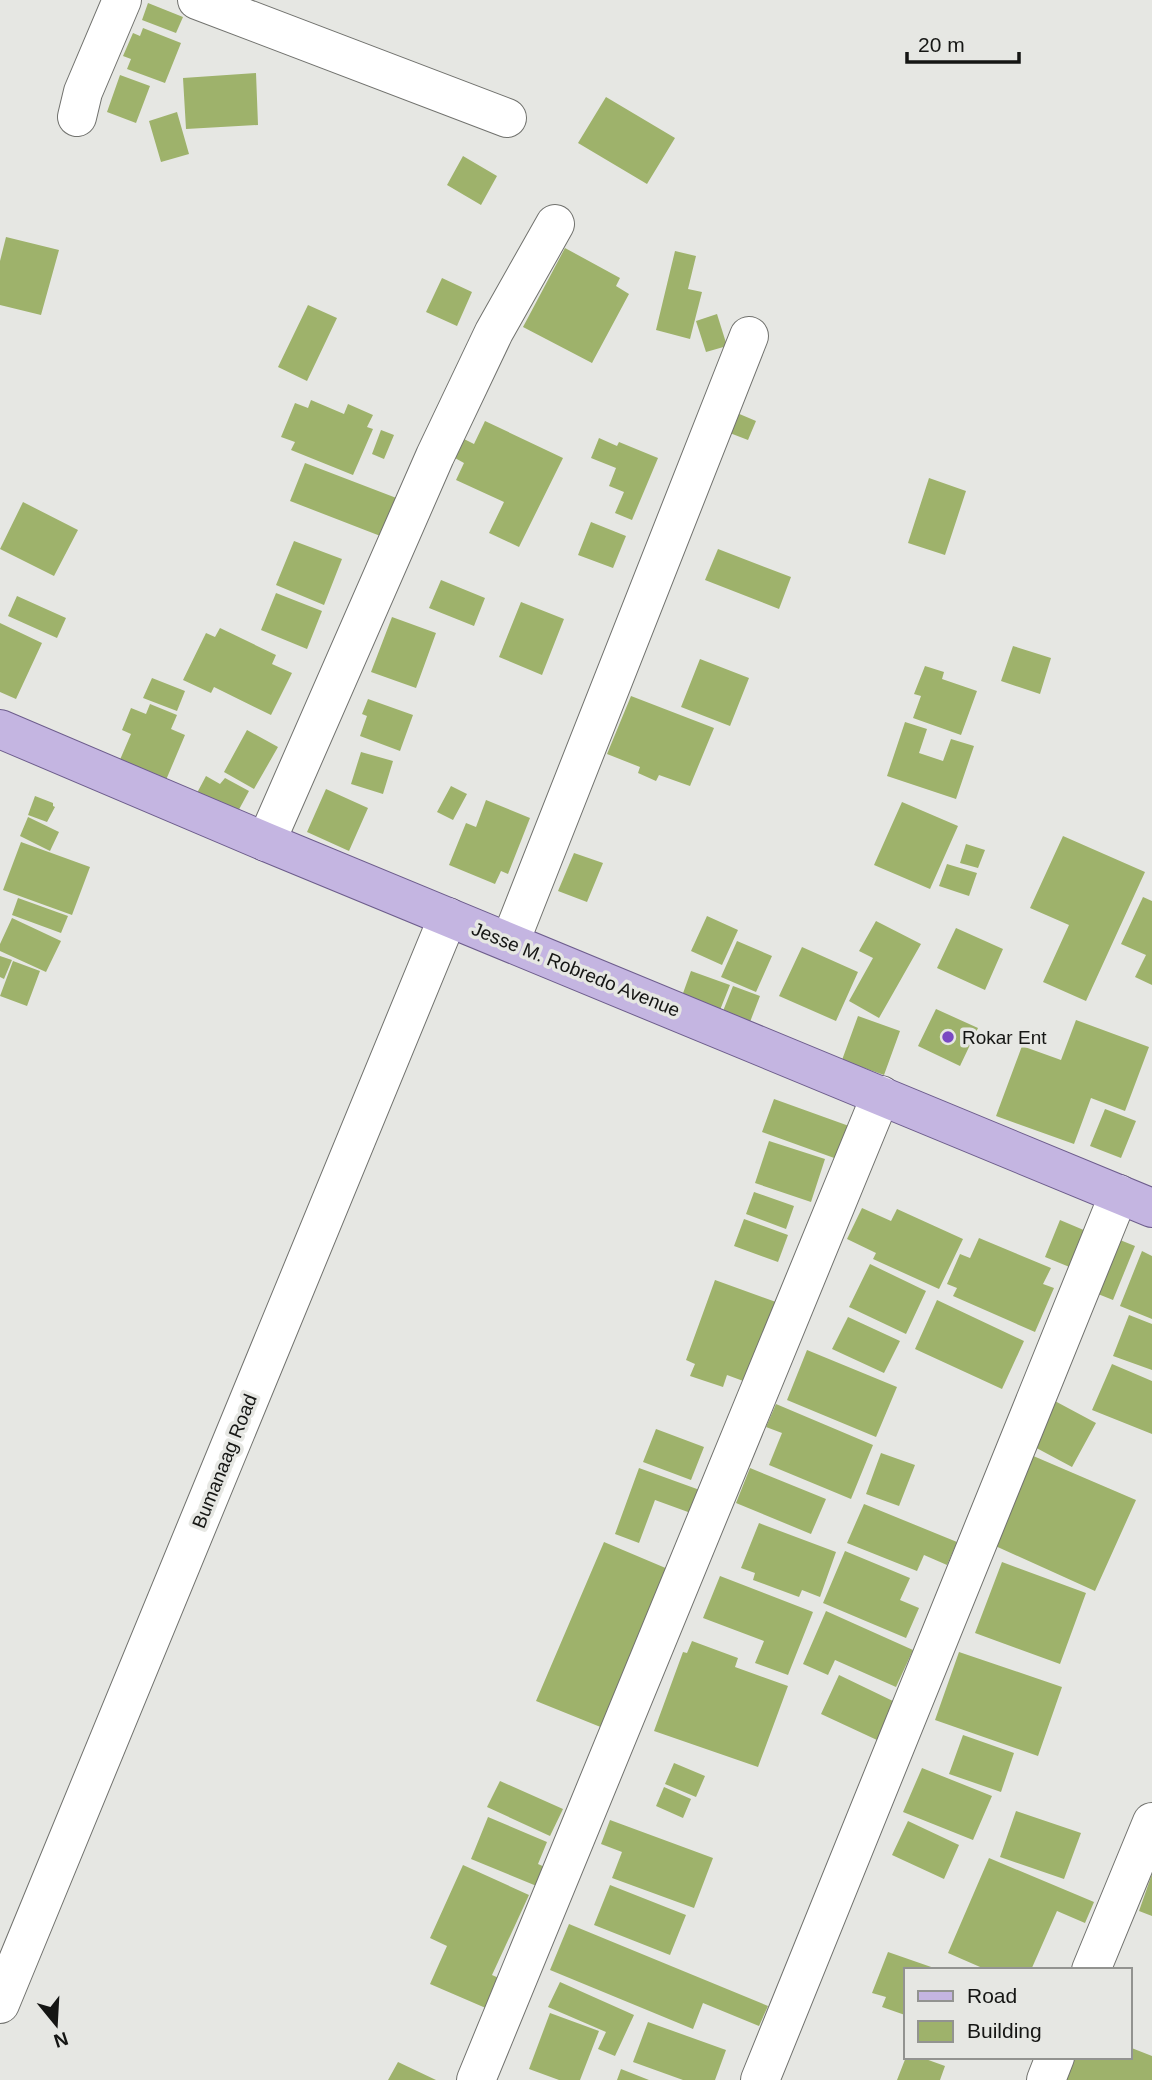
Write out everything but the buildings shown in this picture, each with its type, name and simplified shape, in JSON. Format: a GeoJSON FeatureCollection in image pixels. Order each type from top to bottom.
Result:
{"type":"FeatureCollection","features":[{"type":"Feature","properties":{"kind":"main road","name":"Jesse M. Robredo Avenue"},"geometry":{"type":"LineString","coordinates":[[0,729],[1136,1201]]}},
{"type":"Feature","properties":{"kind":"street"},"geometry":{"type":"LineString","coordinates":[[77,117],[82,92],[122,0]]}},
{"type":"Feature","properties":{"kind":"street"},"geometry":{"type":"LineString","coordinates":[[197,0],[507,118]]}},
{"type":"Feature","properties":{"kind":"street"},"geometry":{"type":"LineString","coordinates":[[267,842],[435,456],[494,332],[555,224]]}},
{"type":"Feature","properties":{"kind":"street"},"geometry":{"type":"LineString","coordinates":[[510,942],[749,336]]}},
{"type":"Feature","properties":{"kind":"street","name":"Bumanaag Road"},"geometry":{"type":"LineString","coordinates":[[0,2004],[448,917]]}},
{"type":"Feature","properties":{"kind":"street"},"geometry":{"type":"LineString","coordinates":[[476,2080],[881,1095]]}},
{"type":"Feature","properties":{"kind":"street"},"geometry":{"type":"LineString","coordinates":[[760,2080],[1136,1201]]}},
{"type":"Feature","properties":{"kind":"street"},"geometry":{"type":"LineString","coordinates":[[1092,1968],[1152,1822]]}},
{"type":"Feature","properties":{"kind":"street"},"geometry":{"type":"LineString","coordinates":[[1045,2080],[1054,2059]]}},
{"type":"Feature","properties":{"kind":"place","name":"Rokar Ent"},"geometry":{"type":"Point","coordinates":[948,1037]}}]}
